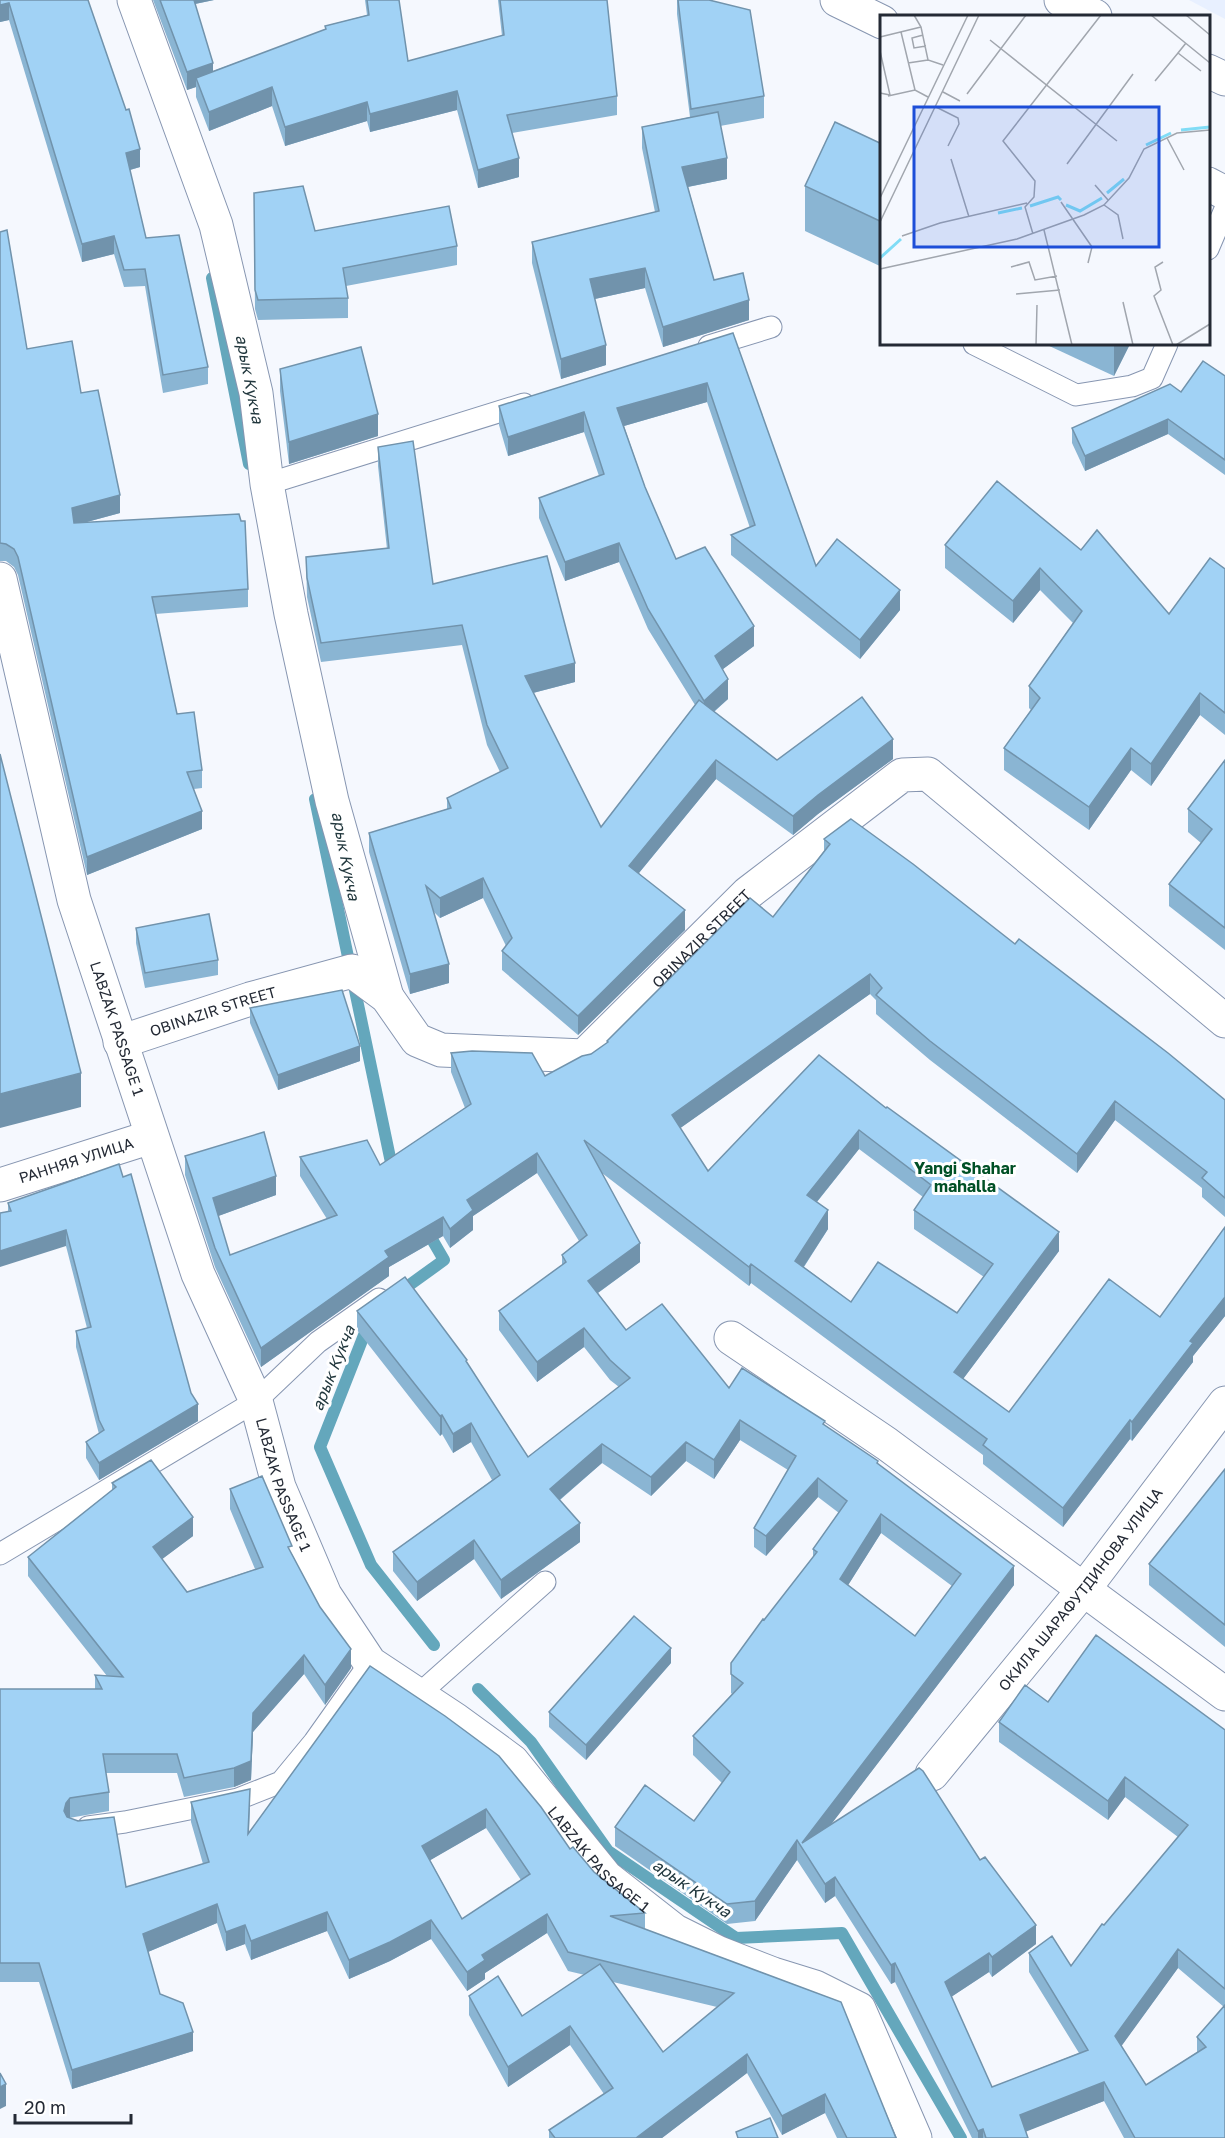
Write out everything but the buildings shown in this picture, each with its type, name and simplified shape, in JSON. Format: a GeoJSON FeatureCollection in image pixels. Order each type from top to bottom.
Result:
{"type":"FeatureCollection","features":[{"type":"Feature","properties":{"kind":"street"},"geometry":{"type":"LineString","coordinates":[[134,0],[216,225],[256,393],[267,484],[291,614],[332,801],[387,997]]}},
{"type":"Feature","properties":{"kind":"street"},"geometry":{"type":"LineString","coordinates":[[837,0],[880,21]]}},
{"type":"Feature","properties":{"kind":"street"},"geometry":{"type":"LineString","coordinates":[[1061,0],[1093,15]]}},
{"type":"Feature","properties":{"kind":"street"},"geometry":{"type":"LineString","coordinates":[[1210,72],[1225,79]]}},
{"type":"Feature","properties":{"kind":"street"},"geometry":{"type":"LineString","coordinates":[[1210,185],[1225,193]]}},
{"type":"Feature","properties":{"kind":"street","name":"LABZAK PASSAGE 1"},"geometry":{"type":"LineString","coordinates":[[0,579],[74,900],[198,1274],[256,1401],[279,1487],[325,1595],[370,1664],[512,1761],[606,1877],[675,1931],[719,1953],[815,1987],[859,2009],[915,2138]]}},
{"type":"Feature","properties":{"kind":"street","name":"OBINAZIR STREET"},"geometry":{"type":"LineString","coordinates":[[120,1042],[250,999],[352,971],[387,997],[417,1040],[441,1050],[584,1056],[748,893],[902,775],[928,774],[1225,1021]]}},
{"type":"Feature","properties":{"kind":"street","name":"РАННЯЯ УЛИЦА"},"geometry":{"type":"LineString","coordinates":[[0,1185],[151,1137]]}},
{"type":"Feature","properties":{"kind":"street"},"geometry":{"type":"LineString","coordinates":[[731,1338],[887,1444],[1225,1694]]}},
{"type":"Feature","properties":{"kind":"street","name":"ОКИЛА ШАРАФУТДИНОВА УЛИЦА"},"geometry":{"type":"LineString","coordinates":[[932,1774],[1084,1589],[1225,1403]]}},
{"type":"Feature","properties":{"kind":"lane"},"geometry":{"type":"LineString","coordinates":[[1210,246],[1225,209]]}},
{"type":"Feature","properties":{"kind":"lane"},"geometry":{"type":"LineString","coordinates":[[693,351],[771,327]]}},
{"type":"Feature","properties":{"kind":"lane"},"geometry":{"type":"LineString","coordinates":[[976,345],[1076,395],[1132,386],[1152,378],[1167,345]]}},
{"type":"Feature","properties":{"kind":"lane"},"geometry":{"type":"LineString","coordinates":[[267,484],[547,396]]}},
{"type":"Feature","properties":{"kind":"lane"},"geometry":{"type":"LineString","coordinates":[[0,1554],[256,1401],[318,1342],[399,1285]]}},
{"type":"Feature","properties":{"kind":"lane"},"geometry":{"type":"LineString","coordinates":[[418,1695],[545,1582]]}},
{"type":"Feature","properties":{"kind":"lane"},"geometry":{"type":"LineString","coordinates":[[77,1828],[125,1822],[238,1799],[281,1782],[314,1742],[370,1664]]}},
{"type":"Feature","properties":{"kind":"shaded area"},"geometry":{"type":"Polygon","coordinates":[[[1189,0],[1225,0],[1225,19],[1189,0]]]}},
{"type":"Feature","properties":{"kind":"waterway","name":"арык Кукча"},"geometry":{"type":"LineString","coordinates":[[212,278],[249,464]]}},
{"type":"Feature","properties":{"kind":"waterway","name":"арык Кукча"},"geometry":{"type":"LineString","coordinates":[[315,799],[393,1172]]}},
{"type":"Feature","properties":{"kind":"waterway","name":"арык Кукча"},"geometry":{"type":"LineString","coordinates":[[397,1294],[444,1260],[426,1229]]}},
{"type":"Feature","properties":{"kind":"waterway","name":"арык Кукча"},"geometry":{"type":"LineString","coordinates":[[368,1325],[320,1447],[371,1565],[434,1645]]}},
{"type":"Feature","properties":{"kind":"waterway","name":"арык Кукча"},"geometry":{"type":"LineString","coordinates":[[478,1689],[531,1742],[608,1851],[736,1938],[842,1933],[961,2138]]}},
{"type":"Feature","properties":{"kind":"district","name":"Yangi Shahar mahalla"},"geometry":{"type":"Point","coordinates":[965,1177]}}]}
